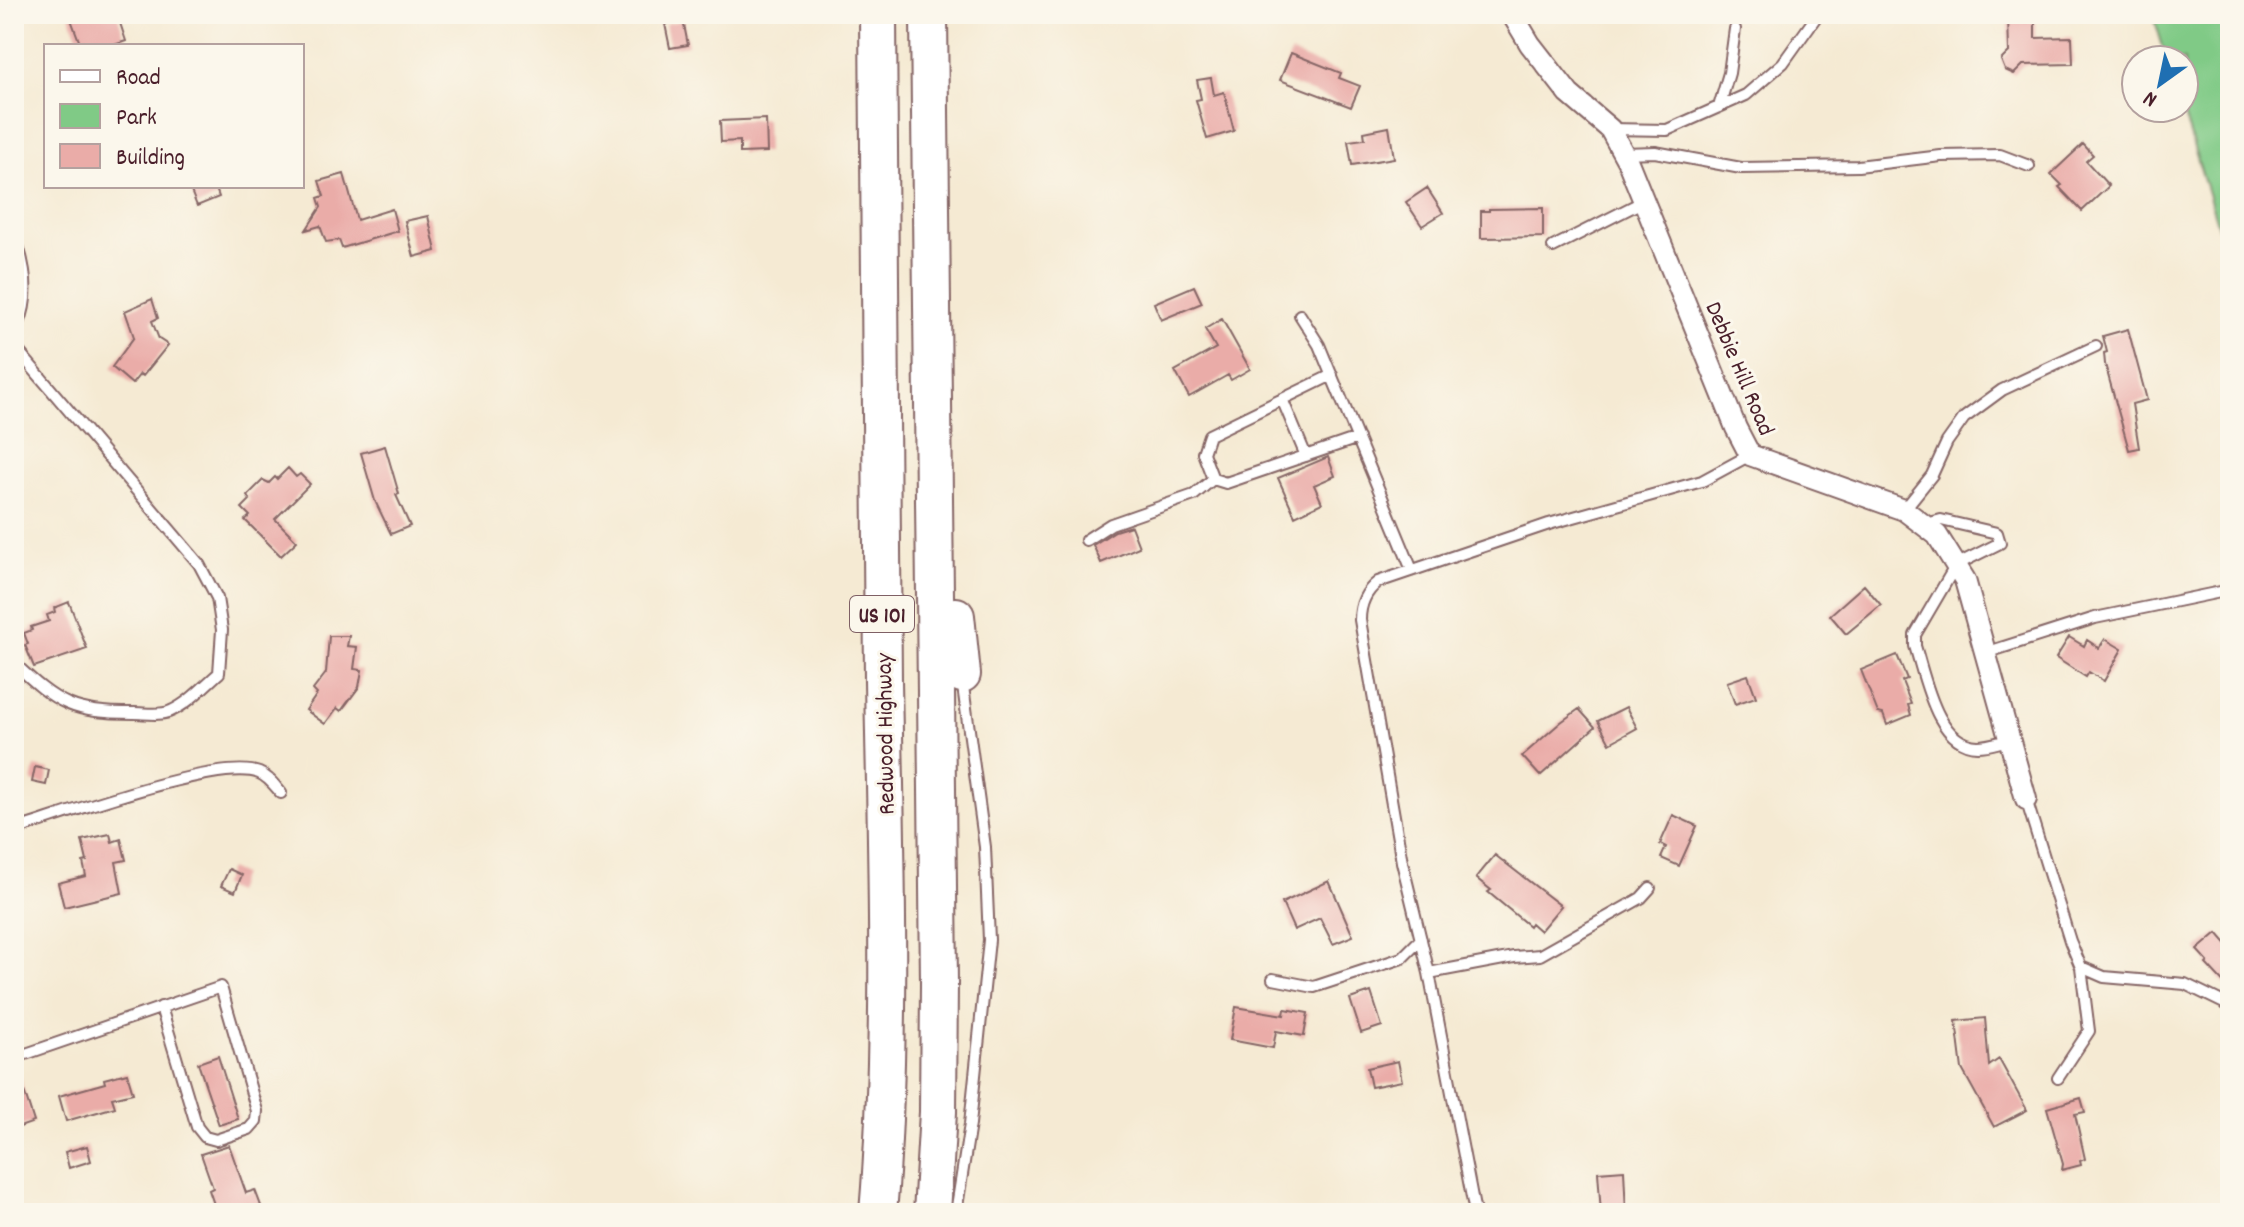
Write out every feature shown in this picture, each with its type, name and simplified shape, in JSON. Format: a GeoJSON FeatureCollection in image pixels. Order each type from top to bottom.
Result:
{"type":"FeatureCollection","features":[{"type":"Feature","properties":{"kind":"highway","name":"Redwood Highway"},"geometry":{"type":"LineString","coordinates":[[878,14],[879,407],[887,959],[887,1077],[878,1213]]}},
{"type":"Feature","properties":{"kind":"highway","name":"US 101"},"geometry":{"type":"LineString","coordinates":[[929,14],[939,983],[938,1112],[932,1213]]}},
{"type":"Feature","properties":{"kind":"highway"},"geometry":{"type":"LineString","coordinates":[[932,276],[962,674]]}},
{"type":"Feature","properties":{"kind":"street","name":"Debbie Hill Road"},"geometry":{"type":"LineString","coordinates":[[1512,14],[1530,44],[1569,94],[1610,129],[1623,153],[1736,428],[1750,455],[1904,510],[1937,535],[1965,580],[2026,799]]}},
{"type":"Feature","properties":{"kind":"street"},"geometry":{"type":"LineString","coordinates":[[14,250],[20,294],[14,322]]}},
{"type":"Feature","properties":{"kind":"lane"},"geometry":{"type":"LineString","coordinates":[[1610,129],[1667,130],[1746,95],[1783,63],[1818,14]]}},
{"type":"Feature","properties":{"kind":"lane"},"geometry":{"type":"LineString","coordinates":[[1719,107],[1729,73],[1735,29]]}},
{"type":"Feature","properties":{"kind":"lane"},"geometry":{"type":"LineString","coordinates":[[1623,153],[1655,152],[1741,168],[1858,166],[1941,156],[2000,155],[2029,166]]}},
{"type":"Feature","properties":{"kind":"lane"},"geometry":{"type":"LineString","coordinates":[[1553,247],[1644,201]]}},
{"type":"Feature","properties":{"kind":"lane"},"geometry":{"type":"LineString","coordinates":[[1300,315],[1319,345],[1412,570]]}},
{"type":"Feature","properties":{"kind":"lane"},"geometry":{"type":"LineString","coordinates":[[14,346],[199,564],[217,598],[222,630],[219,673],[168,713],[107,713],[71,708],[38,686],[14,663]]}},
{"type":"Feature","properties":{"kind":"lane"},"geometry":{"type":"LineString","coordinates":[[1904,510],[1932,475],[1947,442],[1964,418],[2002,390],[2096,346]]}},
{"type":"Feature","properties":{"kind":"lane"},"geometry":{"type":"LineString","coordinates":[[1213,479],[1203,453],[1209,435],[1332,375]]}},
{"type":"Feature","properties":{"kind":"lane"},"geometry":{"type":"LineString","coordinates":[[1282,399],[1306,456]]}},
{"type":"Feature","properties":{"kind":"lane"},"geometry":{"type":"LineString","coordinates":[[1213,479],[1226,483],[1358,438]]}},
{"type":"Feature","properties":{"kind":"lane"},"geometry":{"type":"LineString","coordinates":[[1475,1213],[1429,973],[1402,862],[1360,608],[1369,589],[1378,582],[1549,524],[1702,481],[1750,455]]}},
{"type":"Feature","properties":{"kind":"lane"},"geometry":{"type":"LineString","coordinates":[[1086,540],[1111,524],[1194,495],[1213,479]]}},
{"type":"Feature","properties":{"kind":"lane"},"geometry":{"type":"LineString","coordinates":[[1924,525],[1941,520],[1997,533],[2000,543],[1956,565],[1915,635],[1915,646],[1941,724],[1966,744],[1978,746],[2009,740]]}},
{"type":"Feature","properties":{"kind":"lane"},"geometry":{"type":"LineString","coordinates":[[1985,653],[2095,618],[2230,590]]}},
{"type":"Feature","properties":{"kind":"lane"},"geometry":{"type":"LineString","coordinates":[[956,1213],[970,1124],[989,940],[985,847],[962,674]]}},
{"type":"Feature","properties":{"kind":"lane"},"geometry":{"type":"LineString","coordinates":[[14,830],[214,771],[257,772],[271,780],[281,793]]}},
{"type":"Feature","properties":{"kind":"lane"},"geometry":{"type":"LineString","coordinates":[[2026,799],[2081,967],[2089,1031],[2058,1078]]}},
{"type":"Feature","properties":{"kind":"lane"},"geometry":{"type":"LineString","coordinates":[[1429,973],[1540,955],[1641,898],[1650,888]]}},
{"type":"Feature","properties":{"kind":"lane"},"geometry":{"type":"LineString","coordinates":[[1273,979],[1314,987],[1402,958],[1421,939]]}},
{"type":"Feature","properties":{"kind":"lane"},"geometry":{"type":"LineString","coordinates":[[2081,967],[2104,977],[2185,984],[2226,1004]]}},
{"type":"Feature","properties":{"kind":"lane"},"geometry":{"type":"LineString","coordinates":[[14,1058],[161,1007],[221,987],[257,1111],[256,1121],[249,1129],[216,1140],[205,1137],[197,1127],[161,1007]]}},
{"type":"Feature","properties":{"kind":"green space"},"geometry":{"type":"Polygon","coordinates":[[[2153,14],[2230,14],[2230,266],[2187,124],[2200,124],[2200,44],[2162,44],[2153,14]]]}},
{"type":"Feature","properties":{"kind":"building"},"geometry":{"type":"Polygon","coordinates":[[[69,14],[117,14],[126,41],[117,44],[80,44],[69,14]]]}},
{"type":"Feature","properties":{"kind":"building"},"geometry":{"type":"Polygon","coordinates":[[[2008,14],[2035,14],[2035,38],[2072,37],[2073,64],[2023,65],[2014,74],[2005,70],[2001,60],[2009,52],[2008,14]]]}},
{"type":"Feature","properties":{"kind":"building"},"geometry":{"type":"Polygon","coordinates":[[[683,20],[688,45],[670,48],[665,24],[683,20]]]}},
{"type":"Feature","properties":{"kind":"building"},"geometry":{"type":"Polygon","coordinates":[[[1291,53],[1341,73],[1339,78],[1360,86],[1351,107],[1280,80],[1291,53]]]}},
{"type":"Feature","properties":{"kind":"building"},"geometry":{"type":"Polygon","coordinates":[[[1211,78],[1214,95],[1224,92],[1234,131],[1207,139],[1196,100],[1201,99],[1197,80],[1211,78]]]}},
{"type":"Feature","properties":{"kind":"building"},"geometry":{"type":"Polygon","coordinates":[[[766,119],[767,152],[740,153],[740,141],[721,142],[720,121],[766,119]]]}},
{"type":"Feature","properties":{"kind":"building"},"geometry":{"type":"Polygon","coordinates":[[[1389,127],[1394,158],[1352,165],[1348,141],[1365,139],[1364,132],[1389,127]]]}},
{"type":"Feature","properties":{"kind":"building"},"geometry":{"type":"Polygon","coordinates":[[[2083,144],[2093,155],[2086,161],[2109,186],[2082,211],[2051,174],[2083,144]]]}},
{"type":"Feature","properties":{"kind":"building"},"geometry":{"type":"Polygon","coordinates":[[[344,174],[357,220],[392,209],[398,231],[342,248],[339,240],[326,242],[320,226],[306,230],[321,207],[318,198],[324,196],[319,181],[344,174]]]}},
{"type":"Feature","properties":{"kind":"building"},"geometry":{"type":"Polygon","coordinates":[[[190,188],[216,188],[219,197],[197,206],[190,188]]]}},
{"type":"Feature","properties":{"kind":"building"},"geometry":{"type":"Polygon","coordinates":[[[1427,188],[1443,213],[1422,226],[1406,202],[1427,188]]]}},
{"type":"Feature","properties":{"kind":"building"},"geometry":{"type":"Polygon","coordinates":[[[1543,208],[1543,237],[1481,238],[1481,211],[1543,208]]]}},
{"type":"Feature","properties":{"kind":"building"},"geometry":{"type":"Polygon","coordinates":[[[428,216],[436,251],[414,257],[405,221],[428,216]]]}},
{"type":"Feature","properties":{"kind":"building"},"geometry":{"type":"Polygon","coordinates":[[[1194,286],[1202,303],[1161,320],[1154,303],[1194,286]]]}},
{"type":"Feature","properties":{"kind":"building"},"geometry":{"type":"Polygon","coordinates":[[[152,299],[158,318],[152,321],[159,339],[168,345],[143,376],[140,374],[132,384],[112,367],[134,337],[125,311],[152,299]]]}},
{"type":"Feature","properties":{"kind":"building"},"geometry":{"type":"Polygon","coordinates":[[[1222,319],[1250,369],[1231,380],[1228,375],[1189,397],[1175,371],[1216,348],[1205,329],[1222,319]]]}},
{"type":"Feature","properties":{"kind":"building"},"geometry":{"type":"Polygon","coordinates":[[[2128,329],[2147,400],[2132,404],[2139,448],[2129,450],[2105,364],[2104,353],[2107,352],[2103,336],[2128,329]]]}},
{"type":"Feature","properties":{"kind":"building"},"geometry":{"type":"Polygon","coordinates":[[[385,446],[399,494],[396,495],[410,526],[391,534],[375,501],[361,453],[385,446]]]}},
{"type":"Feature","properties":{"kind":"building"},"geometry":{"type":"Polygon","coordinates":[[[1328,457],[1335,476],[1314,485],[1322,503],[1295,516],[1278,478],[1328,457]]]}},
{"type":"Feature","properties":{"kind":"building"},"geometry":{"type":"Polygon","coordinates":[[[288,468],[296,477],[300,474],[310,484],[275,519],[297,541],[281,556],[245,520],[250,516],[242,508],[250,500],[247,496],[263,480],[269,483],[288,468]]]}},
{"type":"Feature","properties":{"kind":"building"},"geometry":{"type":"Polygon","coordinates":[[[1131,526],[1139,547],[1101,563],[1093,545],[1115,531],[1131,526]]]}},
{"type":"Feature","properties":{"kind":"building"},"geometry":{"type":"Polygon","coordinates":[[[1864,585],[1881,605],[1846,634],[1830,615],[1864,585]]]}},
{"type":"Feature","properties":{"kind":"building"},"geometry":{"type":"Polygon","coordinates":[[[69,602],[87,649],[34,667],[25,645],[28,644],[24,633],[49,621],[47,615],[55,612],[54,608],[69,602]]]}},
{"type":"Feature","properties":{"kind":"building"},"geometry":{"type":"Polygon","coordinates":[[[329,636],[349,636],[347,646],[357,647],[354,669],[362,670],[359,687],[341,711],[337,708],[325,724],[306,710],[317,694],[313,690],[326,673],[329,636]]]}},
{"type":"Feature","properties":{"kind":"building"},"geometry":{"type":"Polygon","coordinates":[[[2069,637],[2084,646],[2087,640],[2099,648],[2105,639],[2122,649],[2104,681],[2089,672],[2086,677],[2056,658],[2069,637]]]}},
{"type":"Feature","properties":{"kind":"building"},"geometry":{"type":"Polygon","coordinates":[[[1897,655],[1907,679],[1902,681],[1911,704],[1908,705],[1911,715],[1887,725],[1883,714],[1878,713],[1861,670],[1897,655]]]}},
{"type":"Feature","properties":{"kind":"building"},"geometry":{"type":"Polygon","coordinates":[[[1748,675],[1756,697],[1735,704],[1727,682],[1748,675]]]}},
{"type":"Feature","properties":{"kind":"building"},"geometry":{"type":"Polygon","coordinates":[[[1626,707],[1637,728],[1610,743],[1598,721],[1626,707]]]}},
{"type":"Feature","properties":{"kind":"building"},"geometry":{"type":"Polygon","coordinates":[[[1579,709],[1595,727],[1540,776],[1522,756],[1579,709]]]}},
{"type":"Feature","properties":{"kind":"building"},"geometry":{"type":"Polygon","coordinates":[[[35,767],[49,770],[46,785],[32,782],[35,767]]]}},
{"type":"Feature","properties":{"kind":"building"},"geometry":{"type":"Polygon","coordinates":[[[1673,815],[1697,826],[1679,866],[1661,858],[1666,847],[1660,844],[1673,815]]]}},
{"type":"Feature","properties":{"kind":"building"},"geometry":{"type":"Polygon","coordinates":[[[110,834],[112,842],[121,839],[126,860],[116,862],[122,893],[64,907],[58,883],[86,876],[83,862],[87,861],[82,840],[110,834]]]}},
{"type":"Feature","properties":{"kind":"building"},"geometry":{"type":"Polygon","coordinates":[[[1495,855],[1561,906],[1540,931],[1531,923],[1529,926],[1476,878],[1495,855]]]}},
{"type":"Feature","properties":{"kind":"building"},"geometry":{"type":"Polygon","coordinates":[[[229,869],[242,875],[235,892],[221,886],[229,869]]]}},
{"type":"Feature","properties":{"kind":"building"},"geometry":{"type":"Polygon","coordinates":[[[1329,881],[1353,936],[1333,944],[1320,918],[1294,930],[1282,903],[1329,881]]]}},
{"type":"Feature","properties":{"kind":"building"},"geometry":{"type":"Polygon","coordinates":[[[2217,933],[2230,948],[2230,990],[2197,950],[2217,933]]]}},
{"type":"Feature","properties":{"kind":"building"},"geometry":{"type":"Polygon","coordinates":[[[1371,992],[1382,1026],[1361,1033],[1350,999],[1371,992]]]}},
{"type":"Feature","properties":{"kind":"building"},"geometry":{"type":"Polygon","coordinates":[[[1236,1007],[1284,1015],[1285,1009],[1308,1013],[1304,1036],[1276,1031],[1273,1048],[1230,1040],[1236,1007]]]}},
{"type":"Feature","properties":{"kind":"building"},"geometry":{"type":"Polygon","coordinates":[[[1985,1018],[1989,1066],[1999,1059],[2027,1110],[1994,1127],[1962,1069],[1956,1021],[1985,1018]]]}},
{"type":"Feature","properties":{"kind":"building"},"geometry":{"type":"Polygon","coordinates":[[[218,1056],[238,1119],[219,1125],[198,1063],[218,1056]]]}},
{"type":"Feature","properties":{"kind":"building"},"geometry":{"type":"Polygon","coordinates":[[[1398,1061],[1402,1081],[1371,1087],[1367,1068],[1398,1061]]]}},
{"type":"Feature","properties":{"kind":"building"},"geometry":{"type":"Polygon","coordinates":[[[14,1069],[17,1069],[34,1122],[14,1129],[14,1069]]]}},
{"type":"Feature","properties":{"kind":"building"},"geometry":{"type":"Polygon","coordinates":[[[127,1073],[133,1093],[112,1098],[115,1107],[66,1121],[59,1096],[105,1083],[104,1079],[127,1073]]]}},
{"type":"Feature","properties":{"kind":"building"},"geometry":{"type":"Polygon","coordinates":[[[2081,1098],[2085,1112],[2075,1114],[2085,1159],[2080,1161],[2081,1165],[2062,1170],[2047,1108],[2081,1098]]]}},
{"type":"Feature","properties":{"kind":"building"},"geometry":{"type":"Polygon","coordinates":[[[229,1145],[246,1193],[255,1190],[261,1206],[241,1213],[217,1213],[209,1190],[213,1188],[201,1154],[229,1145]]]}},
{"type":"Feature","properties":{"kind":"building"},"geometry":{"type":"Polygon","coordinates":[[[87,1146],[91,1161],[69,1168],[65,1152],[87,1146]]]}},
{"type":"Feature","properties":{"kind":"building"},"geometry":{"type":"Polygon","coordinates":[[[1624,1170],[1626,1213],[1601,1213],[1598,1172],[1624,1170]]]}}]}
